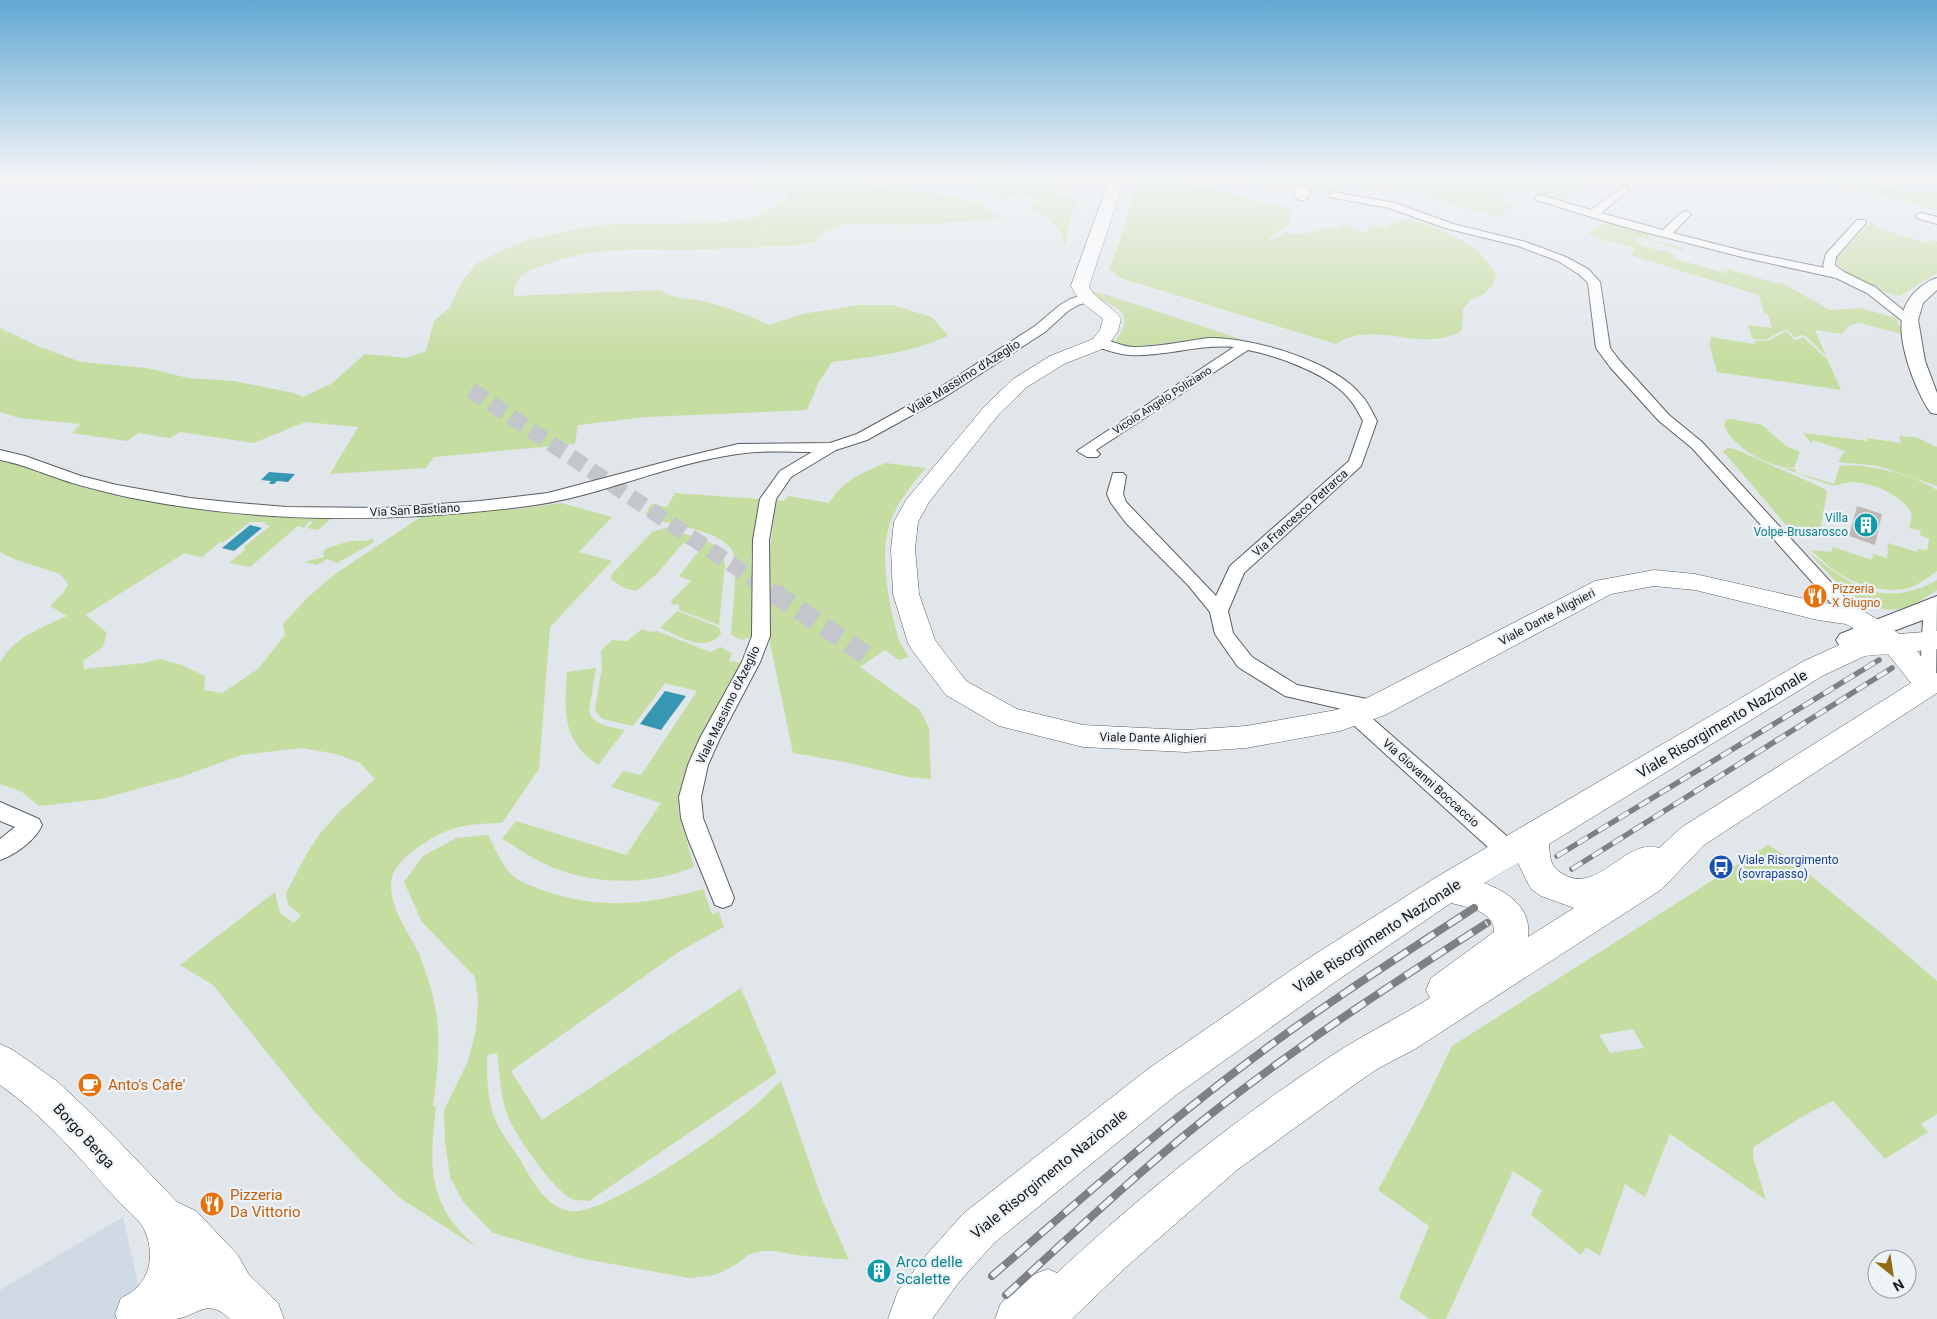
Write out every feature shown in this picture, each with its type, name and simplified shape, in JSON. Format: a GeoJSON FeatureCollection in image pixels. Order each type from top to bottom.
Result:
{"type":"FeatureCollection","features":[{"type":"Feature","properties":{"kind":"main road"},"geometry":{"type":"LineString","coordinates":[[1100,343],[1109,331],[1112,319],[1103,308],[1084,292],[1101,237]]}},
{"type":"Feature","properties":{"kind":"main road","name":"Viale Dante Alighieri"},"geometry":{"type":"LineString","coordinates":[[1100,343],[1057,360],[1037,370],[1020,383],[992,410],[918,500],[906,522],[903,548],[906,594],[922,643],[956,688],[1009,718],[1083,736],[1186,741],[1246,737],[1340,720],[1364,711],[1604,587],[1654,578],[1695,582],[1818,611],[1832,621],[1850,628]]}},
{"type":"Feature","properties":{"kind":"main road","name":"Viale Risorgimento Nazionale"},"geometry":{"type":"LineString","coordinates":[[906,1315],[944,1267],[979,1228],[1162,1082],[1319,972],[1447,888],[1814,668],[1884,636],[1935,620]]}},
{"type":"Feature","properties":{"kind":"main road"},"geometry":{"type":"LineString","coordinates":[[1521,845],[1543,878],[1553,886],[1574,894],[1594,892],[1633,867],[1693,836],[1932,684],[1884,636],[1850,628],[1814,668]]}},
{"type":"Feature","properties":{"kind":"main road"},"geometry":{"type":"LineString","coordinates":[[1040,1319],[1110,1253],[1223,1156],[1364,1056],[1402,1036],[1650,879],[1693,836]]}},
{"type":"Feature","properties":{"kind":"main road"},"geometry":{"type":"LineString","coordinates":[[1364,1056],[1391,1030],[1510,940],[1512,926],[1507,914],[1495,904],[1479,895],[1447,888]]}},
{"type":"Feature","properties":{"kind":"main road","name":"Borgo Berga"},"geometry":{"type":"LineString","coordinates":[[0,1063],[20,1075],[56,1105],[162,1217],[181,1226],[222,1269],[248,1305]]}},
{"type":"Feature","properties":{"kind":"main road","name":"Borgo Berga"},"geometry":{"type":"LineString","coordinates":[[162,1217],[174,1263],[162,1292],[142,1311],[181,1294],[208,1286],[248,1305]]}},
{"type":"Feature","properties":{"kind":"main road"},"geometry":{"type":"LineString","coordinates":[[1017,1319],[1062,1278],[1110,1253]]}},
{"type":"Feature","properties":{"kind":"street"},"geometry":{"type":"LineString","coordinates":[[1492,237],[1522,244],[1562,259],[1584,272],[1594,282],[1604,348],[1614,364],[1664,418],[1697,445],[1850,628]]}},
{"type":"Feature","properties":{"kind":"street"},"geometry":{"type":"LineString","coordinates":[[1675,237],[1746,255],[1840,275]]}},
{"type":"Feature","properties":{"kind":"street"},"geometry":{"type":"LineString","coordinates":[[1848,237],[1830,256],[1829,266],[1840,275],[1871,290],[1909,320]]}},
{"type":"Feature","properties":{"kind":"street"},"geometry":{"type":"LineString","coordinates":[[1937,283],[1923,293],[1916,302],[1909,320],[1921,377],[1927,393],[1937,409]]}},
{"type":"Feature","properties":{"kind":"street","name":"Viale Massimo d'Azeglio"},"geometry":{"type":"LineString","coordinates":[[723,898],[692,818],[690,797],[698,765],[710,738],[751,662],[761,636],[762,540],[768,499],[784,474],[831,447],[862,437],[938,395],[1040,329],[1084,292]]}},
{"type":"Feature","properties":{"kind":"street","name":"Via Francesco Petrarca"},"geometry":{"type":"LineString","coordinates":[[1100,343],[1116,349],[1134,351],[1221,342],[1246,345],[1307,364],[1333,379],[1356,397],[1370,421],[1356,463],[1236,570],[1219,612]]}},
{"type":"Feature","properties":{"kind":"street","name":"Vicolo Angelo Poliziano"},"geometry":{"type":"LineString","coordinates":[[1092,454],[1085,451],[1246,345]]}},
{"type":"Feature","properties":{"kind":"street","name":"Via San Bastiano"},"geometry":{"type":"LineString","coordinates":[[0,455],[15,457],[75,479],[108,488],[171,500],[217,507],[354,513],[528,501],[549,498],[681,462],[738,450],[831,447]]}},
{"type":"Feature","properties":{"kind":"street"},"geometry":{"type":"LineString","coordinates":[[1118,476],[1115,494],[1119,503],[1132,519],[1194,582],[1219,612],[1224,634],[1245,662],[1292,691],[1348,703],[1364,711]]}},
{"type":"Feature","properties":{"kind":"street"},"geometry":{"type":"LineString","coordinates":[[1884,636],[1922,612],[1935,620],[1931,670],[1932,684]]}},
{"type":"Feature","properties":{"kind":"street","name":"Via Giovanni Boccaccio"},"geometry":{"type":"LineString","coordinates":[[1364,711],[1521,845]]}},
{"type":"Feature","properties":{"kind":"street"},"geometry":{"type":"LineString","coordinates":[[0,811],[31,825],[30,828],[0,851]]}},
{"type":"Feature","properties":{"kind":"street"},"geometry":{"type":"LineString","coordinates":[[1068,1319],[1087,1300],[1110,1253]]}},
{"type":"Feature","properties":{"kind":"shaded area"},"geometry":{"type":"Polygon","coordinates":[[[123,1217],[146,1319],[0,1319],[0,1290],[123,1217]]]}},
{"type":"Feature","properties":{"kind":"green space"},"geometry":{"type":"Polygon","coordinates":[[[544,237],[820,237],[815,242],[792,246],[683,250],[635,249],[595,252],[562,259],[528,271],[520,277],[514,289],[514,296],[660,290],[675,297],[702,301],[728,308],[769,325],[802,314],[859,305],[892,305],[932,317],[948,336],[920,347],[877,356],[832,362],[819,382],[807,410],[647,417],[578,425],[575,444],[434,457],[426,468],[330,474],[358,427],[305,422],[254,443],[180,432],[170,438],[139,433],[127,441],[72,433],[80,424],[19,418],[0,412],[0,328],[40,347],[81,362],[147,368],[188,378],[234,381],[294,393],[303,397],[331,384],[365,354],[407,358],[426,351],[434,321],[449,308],[462,282],[476,264],[502,250],[528,240],[544,237]]]}},
{"type":"Feature","properties":{"kind":"green space"},"geometry":{"type":"Polygon","coordinates":[[[1062,237],[1067,237],[1065,247],[1062,237]]]}},
{"type":"Feature","properties":{"kind":"green space"},"geometry":{"type":"Polygon","coordinates":[[[1121,237],[1270,237],[1267,238],[1272,240],[1278,237],[1454,237],[1473,247],[1496,274],[1493,285],[1484,294],[1472,299],[1463,309],[1462,330],[1447,337],[1415,339],[1366,334],[1350,337],[1336,344],[1113,275],[1116,274],[1109,269],[1121,237]]]}},
{"type":"Feature","properties":{"kind":"green space"},"geometry":{"type":"Polygon","coordinates":[[[1596,237],[1649,237],[1653,240],[1685,248],[1682,251],[1642,237],[1634,239],[1648,247],[1672,254],[1676,259],[1725,273],[1728,269],[1779,284],[1780,282],[1830,310],[1861,308],[1896,318],[1903,334],[1859,323],[1850,325],[1842,334],[1815,330],[1826,356],[1806,336],[1800,335],[1794,338],[1791,333],[1785,330],[1766,339],[1753,339],[1748,325],[1772,328],[1768,314],[1764,313],[1759,295],[1630,255],[1635,249],[1596,237]]]}},
{"type":"Feature","properties":{"kind":"green space"},"geometry":{"type":"Polygon","coordinates":[[[1857,237],[1906,237],[1925,243],[1932,240],[1937,241],[1937,273],[1900,296],[1863,283],[1845,271],[1839,265],[1836,258],[1857,237]]]}},
{"type":"Feature","properties":{"kind":"green space"},"geometry":{"type":"Polygon","coordinates":[[[1091,291],[1238,338],[1201,339],[1131,347],[1117,344],[1116,341],[1124,321],[1123,315],[1119,310],[1091,291]]]}},
{"type":"Feature","properties":{"kind":"green space"},"geometry":{"type":"Polygon","coordinates":[[[1786,331],[1796,340],[1803,337],[1827,359],[1841,390],[1717,372],[1710,347],[1714,347],[1709,346],[1711,337],[1755,344],[1754,341],[1770,340],[1786,331]]]}},
{"type":"Feature","properties":{"kind":"green space"},"geometry":{"type":"Polygon","coordinates":[[[1732,419],[1762,425],[1786,446],[1800,452],[1794,468],[1771,464],[1746,451],[1727,431],[1724,424],[1726,420],[1732,419]]]}},
{"type":"Feature","properties":{"kind":"green space"},"geometry":{"type":"Polygon","coordinates":[[[1803,433],[1868,441],[1867,438],[1901,443],[1899,436],[1916,437],[1937,447],[1937,486],[1878,466],[1838,462],[1845,451],[1813,440],[1811,443],[1803,433]]]}},
{"type":"Feature","properties":{"kind":"green space"},"geometry":{"type":"Polygon","coordinates":[[[1728,448],[1735,449],[1825,489],[1827,493],[1819,535],[1807,532],[1792,532],[1723,451],[1728,448]]]}},
{"type":"Feature","properties":{"kind":"green space"},"geometry":{"type":"Polygon","coordinates":[[[0,457],[46,471],[72,484],[128,498],[208,510],[334,516],[318,530],[307,528],[313,522],[310,521],[304,528],[298,526],[250,567],[229,563],[246,549],[244,547],[270,526],[265,524],[266,522],[250,522],[223,543],[220,542],[202,557],[182,553],[86,615],[107,633],[103,647],[83,661],[84,669],[144,663],[160,659],[182,665],[205,676],[204,690],[222,693],[258,669],[285,635],[283,624],[308,597],[335,574],[428,512],[517,509],[561,503],[612,517],[579,552],[612,561],[550,627],[539,769],[502,823],[477,824],[457,828],[438,835],[404,859],[396,868],[392,878],[394,902],[419,954],[430,986],[438,1024],[438,1051],[433,1106],[436,1107],[432,1148],[435,1184],[440,1201],[449,1217],[478,1248],[400,1198],[363,1163],[314,1111],[213,985],[180,965],[275,892],[280,913],[294,923],[301,915],[288,905],[286,893],[309,850],[321,832],[340,811],[375,779],[360,763],[336,754],[302,748],[241,755],[181,777],[101,799],[39,806],[22,792],[0,784],[0,663],[5,654],[20,640],[38,629],[67,616],[50,606],[64,592],[68,584],[60,574],[14,559],[0,552],[0,457]]]}},
{"type":"Feature","properties":{"kind":"green space"},"geometry":{"type":"Polygon","coordinates":[[[886,463],[926,468],[898,505],[888,530],[886,542],[885,556],[889,600],[899,640],[908,657],[899,660],[885,650],[860,667],[920,710],[929,728],[931,779],[908,777],[845,762],[793,753],[769,638],[771,618],[769,559],[776,500],[784,501],[788,496],[829,503],[841,488],[854,478],[886,463]]]}},
{"type":"Feature","properties":{"kind":"green space"},"geometry":{"type":"Polygon","coordinates":[[[1851,465],[1896,473],[1917,480],[1937,490],[1937,571],[1923,581],[1905,589],[1873,588],[1843,576],[1832,569],[1811,550],[1831,552],[1833,547],[1872,560],[1873,554],[1887,558],[1888,543],[1917,552],[1918,549],[1927,550],[1929,539],[1920,535],[1921,531],[1909,528],[1912,514],[1901,501],[1887,491],[1853,482],[1830,485],[1783,468],[1796,469],[1795,472],[1834,484],[1840,466],[1851,465]]]}},
{"type":"Feature","properties":{"kind":"green space"},"geometry":{"type":"Polygon","coordinates":[[[675,493],[759,499],[751,556],[755,635],[742,640],[731,635],[735,566],[732,550],[726,543],[707,533],[653,519],[646,513],[651,504],[667,507],[675,493]]]}},
{"type":"Feature","properties":{"kind":"green space"},"geometry":{"type":"Polygon","coordinates":[[[664,528],[702,539],[716,546],[723,555],[725,565],[719,625],[679,610],[679,605],[672,604],[671,601],[691,581],[679,576],[698,552],[697,547],[683,543],[657,574],[636,591],[624,588],[612,580],[611,575],[652,532],[664,528]]]}},
{"type":"Feature","properties":{"kind":"green space"},"geometry":{"type":"Polygon","coordinates":[[[374,540],[373,543],[337,563],[327,559],[317,565],[304,562],[324,557],[325,549],[346,542],[374,540]]]}},
{"type":"Feature","properties":{"kind":"green space"},"geometry":{"type":"Polygon","coordinates":[[[1807,550],[1838,574],[1868,590],[1900,593],[1918,589],[1937,580],[1937,590],[1904,608],[1885,609],[1872,606],[1847,591],[1807,550]]]}},
{"type":"Feature","properties":{"kind":"green space"},"geometry":{"type":"Polygon","coordinates":[[[677,611],[719,627],[721,634],[707,643],[700,643],[684,639],[660,628],[677,611]]]}},
{"type":"Feature","properties":{"kind":"green space"},"geometry":{"type":"Polygon","coordinates":[[[642,629],[651,632],[657,631],[710,652],[721,647],[732,653],[729,661],[742,663],[685,780],[678,808],[694,867],[675,874],[634,881],[613,881],[593,878],[553,868],[502,839],[516,821],[626,855],[661,803],[611,787],[623,771],[641,775],[697,691],[665,683],[633,726],[602,719],[595,710],[602,667],[601,651],[612,640],[627,641],[642,629]]]}},
{"type":"Feature","properties":{"kind":"green space"},"geometry":{"type":"Polygon","coordinates":[[[596,668],[589,711],[591,716],[599,723],[625,730],[598,765],[578,746],[568,724],[566,712],[567,672],[596,668]]]}},
{"type":"Feature","properties":{"kind":"green space"},"geometry":{"type":"Polygon","coordinates":[[[488,835],[509,872],[521,881],[536,888],[566,897],[605,903],[643,902],[703,889],[712,914],[719,912],[724,927],[680,951],[511,1071],[542,1120],[741,988],[777,1073],[589,1201],[572,1199],[562,1192],[525,1147],[507,1114],[497,1053],[487,1055],[487,1079],[492,1112],[535,1185],[547,1199],[561,1209],[570,1211],[587,1209],[610,1200],[665,1170],[719,1133],[756,1105],[781,1081],[822,1199],[849,1260],[761,1251],[748,1255],[737,1264],[715,1275],[689,1278],[579,1258],[493,1233],[463,1202],[450,1177],[445,1142],[444,1110],[468,1061],[476,1030],[478,1001],[475,977],[422,922],[404,882],[423,856],[456,838],[488,835]]]}},
{"type":"Feature","properties":{"kind":"green space"},"geometry":{"type":"Polygon","coordinates":[[[1768,845],[1788,857],[1937,981],[1937,1114],[1921,1124],[1928,1132],[1885,1159],[1833,1101],[1803,1116],[1755,1146],[1753,1150],[1753,1157],[1766,1200],[1670,1134],[1645,1197],[1625,1184],[1600,1256],[1586,1247],[1581,1255],[1531,1215],[1542,1190],[1513,1171],[1446,1319],[1430,1319],[1399,1298],[1429,1226],[1378,1190],[1421,1110],[1452,1046],[1768,845]],[[1633,1029],[1599,1035],[1610,1053],[1644,1048],[1633,1029]]]}},
{"type":"Feature","properties":{"kind":"water"},"geometry":{"type":"Polygon","coordinates":[[[269,472],[295,474],[288,482],[277,481],[274,484],[269,484],[271,481],[261,480],[269,472]]]}},
{"type":"Feature","properties":{"kind":"water"},"geometry":{"type":"Polygon","coordinates":[[[250,525],[262,528],[234,551],[222,548],[250,525]]]}},
{"type":"Feature","properties":{"kind":"water"},"geometry":{"type":"Polygon","coordinates":[[[665,691],[686,696],[661,730],[640,724],[665,691]]]}},
{"type":"Feature","properties":{"kind":"building","name":"Villa Volpe-Brusarosco"},"geometry":{"type":"Polygon","coordinates":[[[1857,506],[1882,514],[1875,545],[1849,536],[1857,506]]]}},
{"type":"Feature","properties":{"kind":"tunnel"},"geometry":{"type":"LineString","coordinates":[[471,390],[776,594]]}},
{"type":"Feature","properties":{"kind":"tunnel"},"geometry":{"type":"LineString","coordinates":[[774,593],[872,659]]}},
{"type":"Feature","properties":{"kind":"railway"},"geometry":{"type":"LineString","coordinates":[[1557,856],[1879,660]]}},
{"type":"Feature","properties":{"kind":"railway"},"geometry":{"type":"LineString","coordinates":[[1572,869],[1892,668]]}},
{"type":"Feature","properties":{"kind":"railway"},"geometry":{"type":"LineString","coordinates":[[992,1276],[1124,1162],[1225,1079],[1339,997],[1474,908]]}},
{"type":"Feature","properties":{"kind":"railway"},"geometry":{"type":"LineString","coordinates":[[1006,1295],[1146,1168],[1204,1119],[1327,1029],[1487,923]]}},
{"type":"Feature","properties":{"kind":"place","name":"Villa Volpe-Brusarosco"},"geometry":{"type":"Point","coordinates":[1866,525]}},
{"type":"Feature","properties":{"kind":"place","name":"Pizzeria X Giugno"},"geometry":{"type":"Point","coordinates":[1815,596]}},
{"type":"Feature","properties":{"kind":"place","name":"Viale Risorgimento (sovrapasso)"},"geometry":{"type":"Point","coordinates":[1721,867]}},
{"type":"Feature","properties":{"kind":"place","name":"Anto's Cafe'"},"geometry":{"type":"Point","coordinates":[90,1085]}},
{"type":"Feature","properties":{"kind":"place","name":"Pizzeria Da Vittorio"},"geometry":{"type":"Point","coordinates":[212,1204]}},
{"type":"Feature","properties":{"kind":"place","name":"Arco delle Scalette"},"geometry":{"type":"Point","coordinates":[879,1271]}}]}
